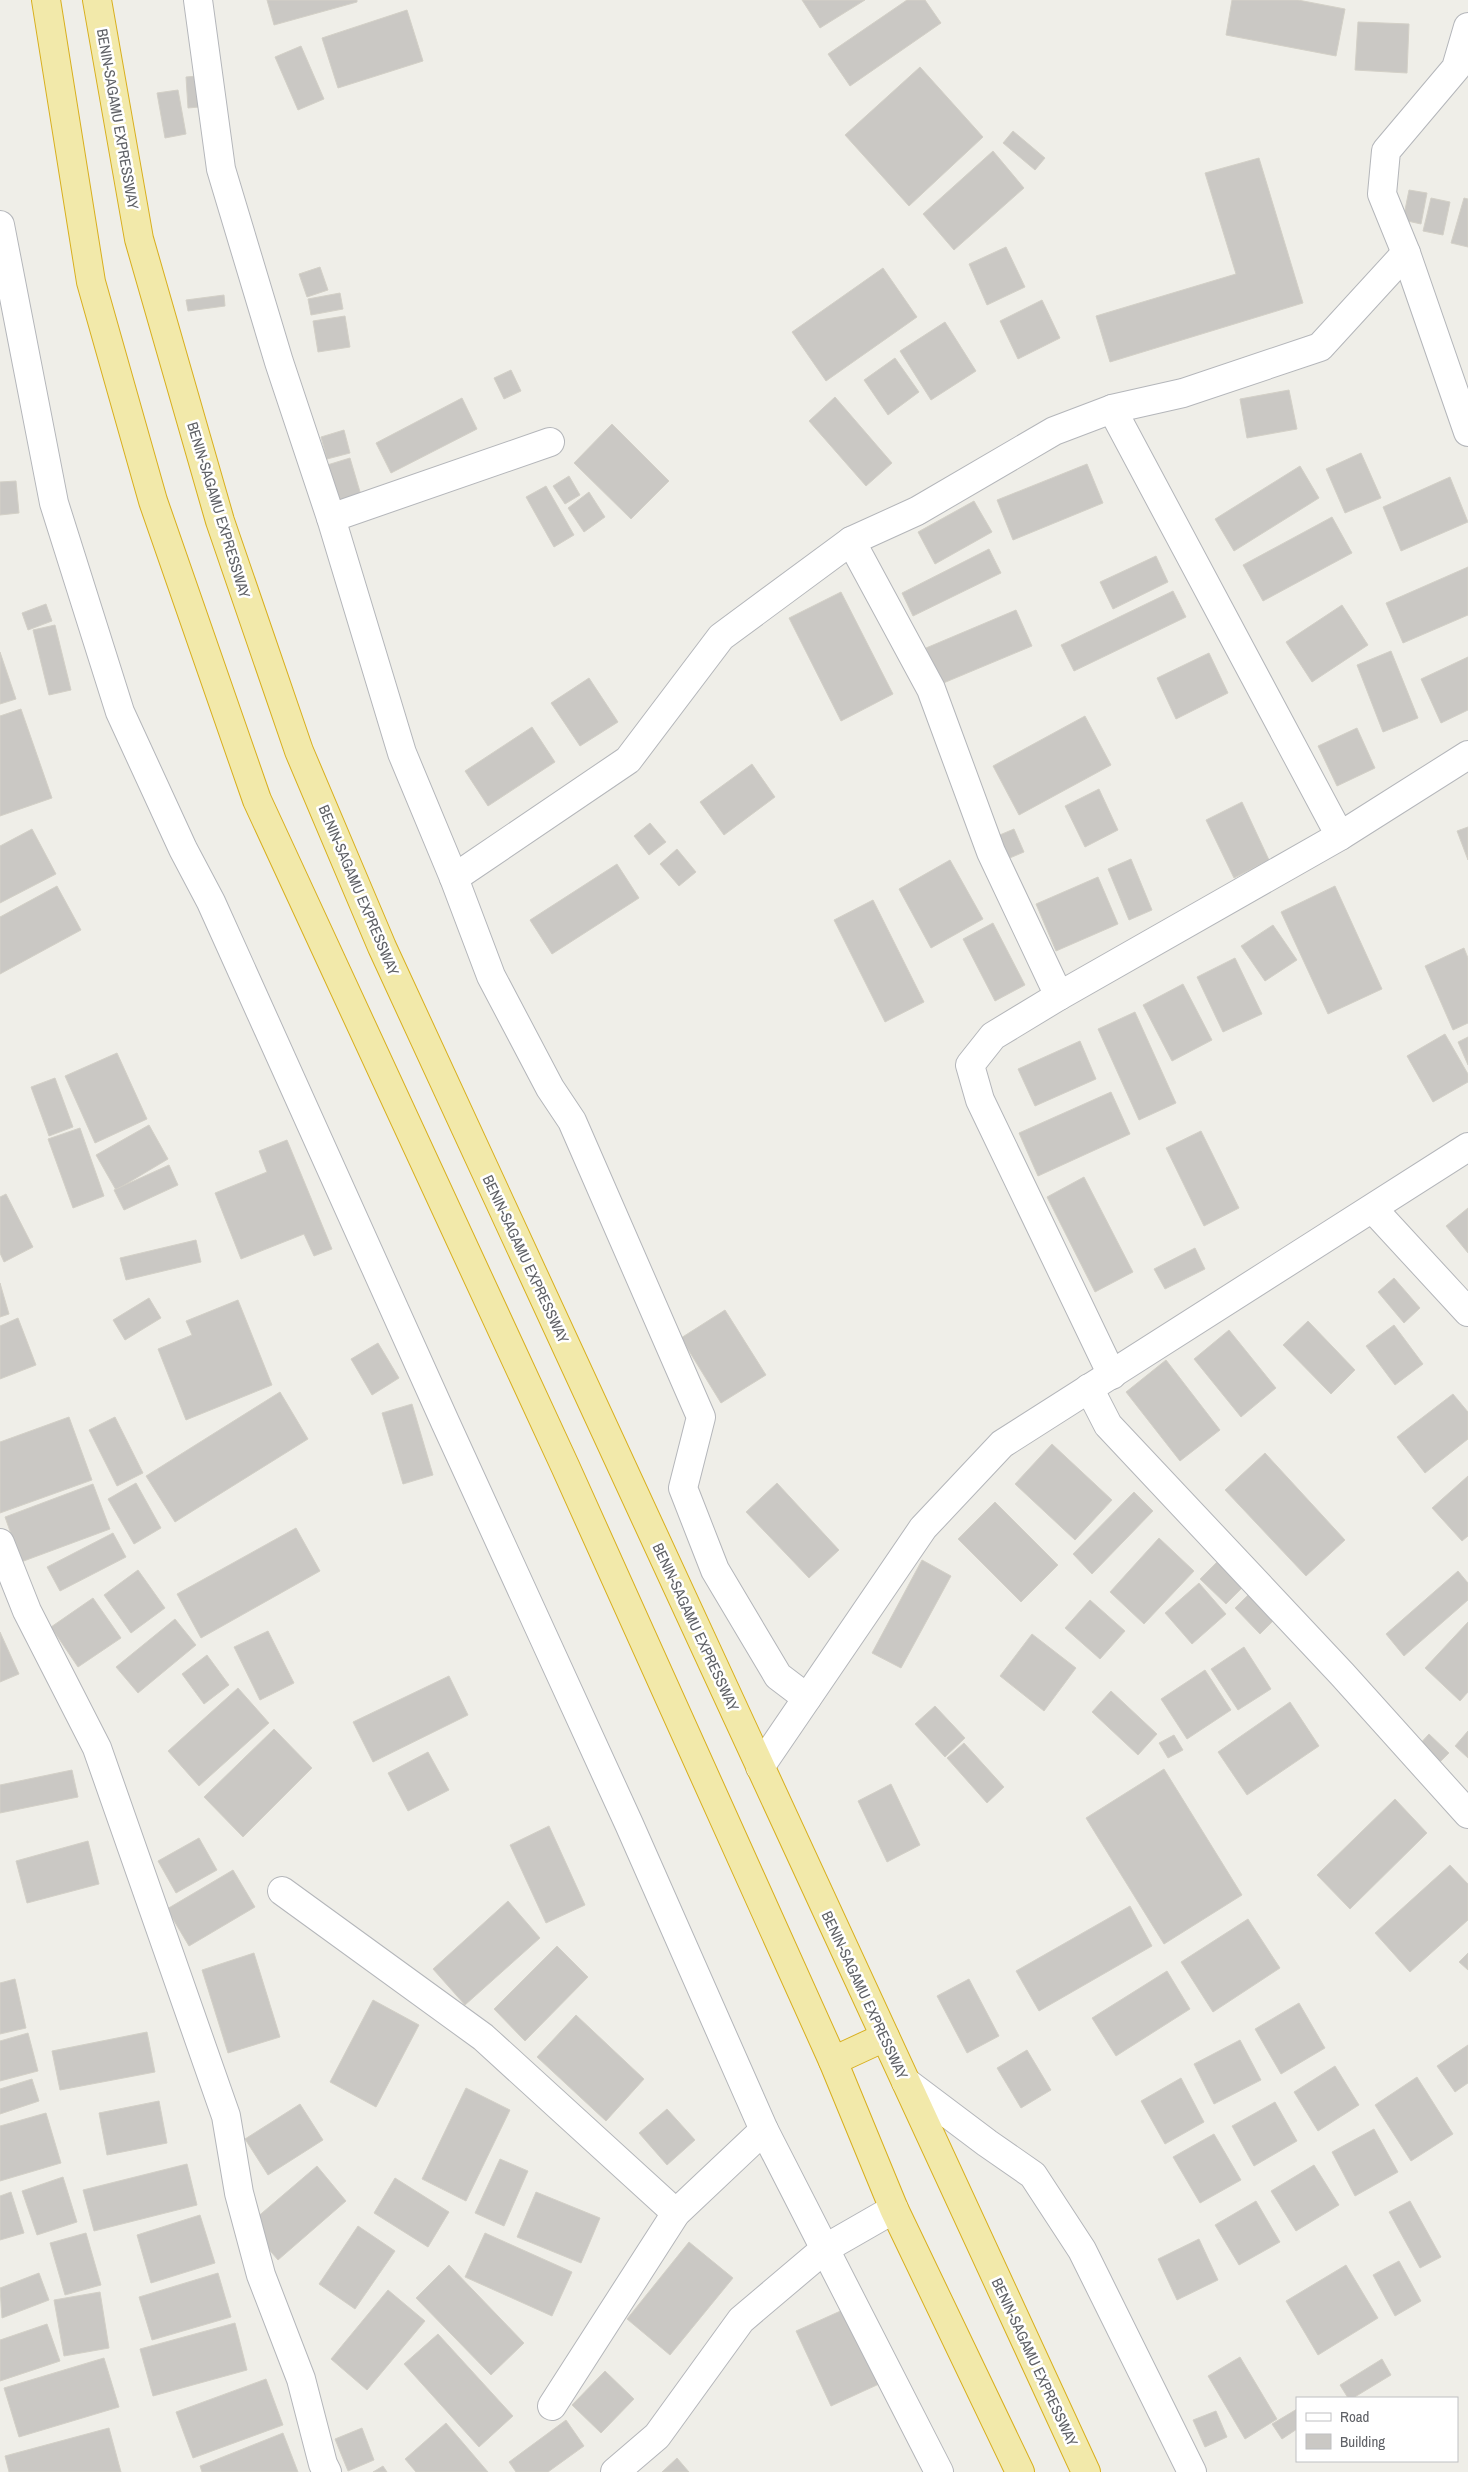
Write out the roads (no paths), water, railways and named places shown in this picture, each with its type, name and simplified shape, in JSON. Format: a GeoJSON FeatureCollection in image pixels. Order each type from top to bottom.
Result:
{"type":"FeatureCollection","features":[{"type":"Feature","properties":{"kind":"highway"},"geometry":{"type":"LineString","coordinates":[[46,0],[91,282],[154,501],[257,800],[565,1466],[833,2061],[894,2209],[1020,2472]]}},
{"type":"Feature","properties":{"kind":"highway","name":"BENIN-SAGAMU EXPRESSWAY"},"geometry":{"type":"LineString","coordinates":[[97,0],[139,239],[220,521],[300,751],[382,948],[1086,2472]]}},
{"type":"Feature","properties":{"kind":"highway"},"geometry":{"type":"LineString","coordinates":[[833,2061],[885,2037]]}},
{"type":"Feature","properties":{"kind":"street"},"geometry":{"type":"LineString","coordinates":[[198,0],[221,169],[279,362],[331,518],[402,752],[454,878],[491,976],[550,1088],[572,1122],[701,1417],[683,1488],[715,1570],[778,1676],[807,1698]]}},
{"type":"Feature","properties":{"kind":"street"},"geometry":{"type":"LineString","coordinates":[[1468,27],[1462,71],[1386,151],[1382,194],[1406,253],[1468,432]]}},
{"type":"Feature","properties":{"kind":"street"},"geometry":{"type":"LineString","coordinates":[[0,225],[54,503],[120,712],[183,849],[211,902],[450,1433],[629,1824],[764,2130],[939,2472]]}},
{"type":"Feature","properties":{"kind":"street"},"geometry":{"type":"LineString","coordinates":[[454,878],[628,760],[721,638],[851,541],[917,511],[1054,431],[1112,409],[1183,393],[1320,347],[1406,253]]}},
{"type":"Feature","properties":{"kind":"street"},"geometry":{"type":"LineString","coordinates":[[1112,409],[1340,836]]}},
{"type":"Feature","properties":{"kind":"street"},"geometry":{"type":"LineString","coordinates":[[331,518],[550,442]]}},
{"type":"Feature","properties":{"kind":"street"},"geometry":{"type":"LineString","coordinates":[[851,541],[931,689],[991,852],[1059,996]]}},
{"type":"Feature","properties":{"kind":"street"},"geometry":{"type":"LineString","coordinates":[[1468,755],[1340,836],[1059,996],[993,1036],[970,1065],[980,1100],[1100,1382],[1108,1425],[1342,1674],[1468,1814]]}},
{"type":"Feature","properties":{"kind":"street"},"geometry":{"type":"LineString","coordinates":[[760,1767],[923,1528],[1002,1444],[1468,1148]]}},
{"type":"Feature","properties":{"kind":"street"},"geometry":{"type":"LineString","coordinates":[[1373,1209],[1468,1312]]}},
{"type":"Feature","properties":{"kind":"street"},"geometry":{"type":"LineString","coordinates":[[0,1543],[27,1611],[100,1757],[226,2116],[239,2193],[261,2275],[301,2379],[327,2472]]}},
{"type":"Feature","properties":{"kind":"street"},"geometry":{"type":"LineString","coordinates":[[282,1891],[483,2037],[676,2213]]}},
{"type":"Feature","properties":{"kind":"street"},"geometry":{"type":"LineString","coordinates":[[906,2082],[1033,2175],[1082,2250],[1192,2472]]}},
{"type":"Feature","properties":{"kind":"street"},"geometry":{"type":"LineString","coordinates":[[552,2406],[676,2213],[764,2130]]}},
{"type":"Feature","properties":{"kind":"street"},"geometry":{"type":"LineString","coordinates":[[615,2472],[657,2436],[741,2320],[826,2248],[894,2209]]}}]}
